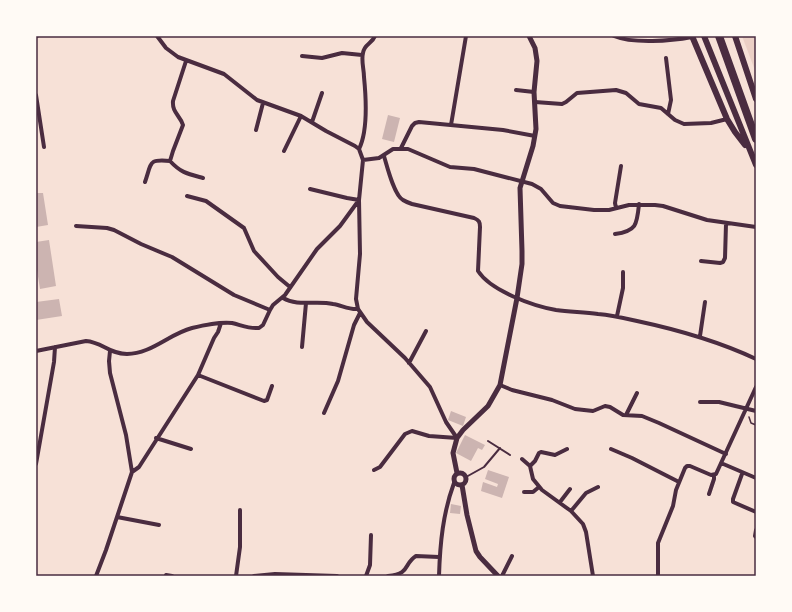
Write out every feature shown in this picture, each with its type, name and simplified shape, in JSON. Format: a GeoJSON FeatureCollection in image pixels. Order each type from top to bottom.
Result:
{"type":"FeatureCollection","features":[{"type":"Feature","properties":{"kind":"highway"},"geometry":{"type":"LineString","coordinates":[[719,36],[756,138]]}},
{"type":"Feature","properties":{"kind":"main road"},"geometry":{"type":"LineString","coordinates":[[692,36],[727,119],[735,132],[749,149]]}},
{"type":"Feature","properties":{"kind":"main road"},"geometry":{"type":"LineString","coordinates":[[704,36],[756,165]]}},
{"type":"Feature","properties":{"kind":"main road"},"geometry":{"type":"LineString","coordinates":[[735,36],[756,99]]}},
{"type":"Feature","properties":{"kind":"street"},"geometry":{"type":"LineString","coordinates":[[158,36],[166,48],[171,52],[186,60],[224,74],[250,95],[263,103],[301,116],[326,131],[351,143],[359,149],[363,160],[359,200],[360,254],[356,299],[358,309],[371,327],[409,363],[430,386],[446,422],[457,438]]}},
{"type":"Feature","properties":{"kind":"street"},"geometry":{"type":"LineString","coordinates":[[359,149],[362,140],[365,110],[362,55],[364,47],[373,41],[375,36]]}},
{"type":"Feature","properties":{"kind":"street"},"geometry":{"type":"LineString","coordinates":[[451,125],[466,36]]}},
{"type":"Feature","properties":{"kind":"street"},"geometry":{"type":"LineString","coordinates":[[439,576],[439,558],[443,521],[454,483],[453,478],[457,473],[453,453],[457,438],[463,430],[488,406],[500,385],[517,298],[522,258],[520,196],[522,181],[535,136],[536,120],[534,92],[537,61],[535,48],[529,36]]}},
{"type":"Feature","properties":{"kind":"street"},"geometry":{"type":"LineString","coordinates":[[614,36],[627,40],[673,40],[692,36]]}},
{"type":"Feature","properties":{"kind":"street"},"geometry":{"type":"LineString","coordinates":[[302,56],[322,58],[342,52],[362,55]]}},
{"type":"Feature","properties":{"kind":"street"},"geometry":{"type":"LineString","coordinates":[[666,58],[671,100],[668,114]]}},
{"type":"Feature","properties":{"kind":"street"},"geometry":{"type":"LineString","coordinates":[[170,161],[183,126],[182,121],[174,111],[173,100],[186,60]]}},
{"type":"Feature","properties":{"kind":"street"},"geometry":{"type":"LineString","coordinates":[[516,90],[534,92]]}},
{"type":"Feature","properties":{"kind":"street"},"geometry":{"type":"LineString","coordinates":[[535,102],[562,104],[577,93],[616,90],[626,93],[639,104],[658,107],[675,120],[684,124],[711,123],[727,119]]}},
{"type":"Feature","properties":{"kind":"street"},"geometry":{"type":"LineString","coordinates":[[312,122],[322,93]]}},
{"type":"Feature","properties":{"kind":"street"},"geometry":{"type":"LineString","coordinates":[[36,95],[44,147]]}},
{"type":"Feature","properties":{"kind":"street"},"geometry":{"type":"LineString","coordinates":[[256,130],[263,103]]}},
{"type":"Feature","properties":{"kind":"street"},"geometry":{"type":"LineString","coordinates":[[284,151],[301,116]]}},
{"type":"Feature","properties":{"kind":"street"},"geometry":{"type":"LineString","coordinates":[[401,148],[412,126],[419,122],[503,130],[535,136]]}},
{"type":"Feature","properties":{"kind":"street"},"geometry":{"type":"LineString","coordinates":[[363,160],[384,156],[394,149],[408,149],[450,167],[474,169],[522,181],[538,187],[553,203],[560,206],[594,210],[609,210],[639,204],[663,206],[701,219],[726,224],[756,227]]}},
{"type":"Feature","properties":{"kind":"street"},"geometry":{"type":"LineString","coordinates":[[384,156],[396,190],[402,200],[412,204],[478,220],[480,223],[478,271],[492,285],[517,298],[554,310],[617,316],[700,336],[756,359]]}},
{"type":"Feature","properties":{"kind":"street"},"geometry":{"type":"LineString","coordinates":[[145,182],[152,162],[156,160],[170,161],[185,173],[203,178]]}},
{"type":"Feature","properties":{"kind":"street"},"geometry":{"type":"LineString","coordinates":[[616,208],[615,204],[621,166]]}},
{"type":"Feature","properties":{"kind":"street"},"geometry":{"type":"LineString","coordinates":[[310,189],[359,200]]}},
{"type":"Feature","properties":{"kind":"street"},"geometry":{"type":"LineString","coordinates":[[187,196],[206,201],[244,228],[254,251],[278,277],[290,287]]}},
{"type":"Feature","properties":{"kind":"street"},"geometry":{"type":"LineString","coordinates":[[36,351],[86,341],[92,342],[117,354],[134,354],[152,347],[180,332],[198,327],[229,323],[259,328],[273,305],[283,298],[317,248],[340,226],[359,200]]}},
{"type":"Feature","properties":{"kind":"street"},"geometry":{"type":"LineString","coordinates":[[615,234],[625,232],[634,227],[637,222],[639,204]]}},
{"type":"Feature","properties":{"kind":"street"},"geometry":{"type":"LineString","coordinates":[[700,260],[720,263],[723,262],[726,224]]}},
{"type":"Feature","properties":{"kind":"street"},"geometry":{"type":"LineString","coordinates":[[76,226],[107,228],[114,230],[140,244],[172,257],[234,295],[270,310]]}},
{"type":"Feature","properties":{"kind":"street"},"geometry":{"type":"LineString","coordinates":[[617,316],[623,288],[623,272]]}},
{"type":"Feature","properties":{"kind":"street"},"geometry":{"type":"LineString","coordinates":[[283,298],[291,302],[325,302],[352,309],[358,309]]}},
{"type":"Feature","properties":{"kind":"street"},"geometry":{"type":"LineString","coordinates":[[700,336],[705,302]]}},
{"type":"Feature","properties":{"kind":"street"},"geometry":{"type":"LineString","coordinates":[[302,346],[306,303]]}},
{"type":"Feature","properties":{"kind":"street"},"geometry":{"type":"LineString","coordinates":[[324,413],[338,381],[354,325],[360,313]]}},
{"type":"Feature","properties":{"kind":"street"},"geometry":{"type":"LineString","coordinates":[[132,472],[139,467],[156,438],[198,375],[221,323]]}},
{"type":"Feature","properties":{"kind":"street"},"geometry":{"type":"LineString","coordinates":[[409,363],[426,331]]}},
{"type":"Feature","properties":{"kind":"street"},"geometry":{"type":"LineString","coordinates":[[36,464],[54,362],[55,347]]}},
{"type":"Feature","properties":{"kind":"street"},"geometry":{"type":"LineString","coordinates":[[96,576],[132,472],[126,435],[110,373],[110,351]]}},
{"type":"Feature","properties":{"kind":"street"},"geometry":{"type":"LineString","coordinates":[[198,375],[264,401],[267,400],[272,386]]}},
{"type":"Feature","properties":{"kind":"street"},"geometry":{"type":"LineString","coordinates":[[500,385],[512,390],[552,400],[575,409],[593,411],[605,406],[626,415],[642,416],[726,454]]}},
{"type":"Feature","properties":{"kind":"street"},"geometry":{"type":"LineString","coordinates":[[708,494],[714,480],[714,475],[726,454],[756,387]]}},
{"type":"Feature","properties":{"kind":"street"},"geometry":{"type":"LineString","coordinates":[[626,415],[637,393]]}},
{"type":"Feature","properties":{"kind":"street"},"geometry":{"type":"LineString","coordinates":[[700,402],[719,402],[756,411]]}},
{"type":"Feature","properties":{"kind":"street"},"geometry":{"type":"LineString","coordinates":[[374,470],[380,467],[405,434],[409,432],[438,437],[457,438]]}},
{"type":"Feature","properties":{"kind":"street"},"geometry":{"type":"LineString","coordinates":[[156,438],[191,449]]}},
{"type":"Feature","properties":{"kind":"street"},"geometry":{"type":"LineString","coordinates":[[530,466],[541,452],[555,455],[567,449]]}},
{"type":"Feature","properties":{"kind":"street"},"geometry":{"type":"LineString","coordinates":[[611,449],[679,482]]}},
{"type":"Feature","properties":{"kind":"street"},"geometry":{"type":"LineString","coordinates":[[522,459],[530,466],[533,479],[539,487],[546,494],[560,502],[571,511],[583,524],[586,532],[593,576]]}},
{"type":"Feature","properties":{"kind":"street"},"geometry":{"type":"LineString","coordinates":[[721,463],[742,474],[756,478]]}},
{"type":"Feature","properties":{"kind":"street"},"geometry":{"type":"LineString","coordinates":[[658,576],[658,543],[679,482],[687,466],[714,475]]}},
{"type":"Feature","properties":{"kind":"street"},"geometry":{"type":"LineString","coordinates":[[454,483],[459,486],[466,482],[466,477],[462,473],[457,473]]}},
{"type":"Feature","properties":{"kind":"street"},"geometry":{"type":"LineString","coordinates":[[742,474],[733,502],[756,512]]}},
{"type":"Feature","properties":{"kind":"street"},"geometry":{"type":"LineString","coordinates":[[462,485],[467,515],[476,551],[498,576]]}},
{"type":"Feature","properties":{"kind":"street"},"geometry":{"type":"LineString","coordinates":[[524,492],[533,492],[539,487]]}},
{"type":"Feature","properties":{"kind":"street"},"geometry":{"type":"LineString","coordinates":[[571,511],[586,493],[598,487]]}},
{"type":"Feature","properties":{"kind":"street"},"geometry":{"type":"LineString","coordinates":[[560,502],[570,489]]}},
{"type":"Feature","properties":{"kind":"street"},"geometry":{"type":"LineString","coordinates":[[236,576],[240,547],[240,510]]}},
{"type":"Feature","properties":{"kind":"street"},"geometry":{"type":"LineString","coordinates":[[117,517],[159,526]]}},
{"type":"Feature","properties":{"kind":"street"},"geometry":{"type":"LineString","coordinates":[[756,530],[756,537]]}},
{"type":"Feature","properties":{"kind":"street"},"geometry":{"type":"LineString","coordinates":[[366,576],[370,565],[371,535]]}},
{"type":"Feature","properties":{"kind":"street"},"geometry":{"type":"LineString","coordinates":[[388,576],[404,571],[416,556],[439,558]]}},
{"type":"Feature","properties":{"kind":"street"},"geometry":{"type":"LineString","coordinates":[[502,576],[512,556]]}},
{"type":"Feature","properties":{"kind":"street"},"geometry":{"type":"LineString","coordinates":[[254,576],[274,574],[337,576]]}},
{"type":"Feature","properties":{"kind":"street"},"geometry":{"type":"LineString","coordinates":[[166,575],[172,576]]}},
{"type":"Feature","properties":{"kind":"lane"},"geometry":{"type":"LineString","coordinates":[[488,441],[510,455]]}},
{"type":"Feature","properties":{"kind":"lane"},"geometry":{"type":"LineString","coordinates":[[466,477],[484,467],[500,448]]}},
{"type":"Feature","properties":{"kind":"path"},"geometry":{"type":"LineString","coordinates":[[747,408],[750,421],[756,425]]}},
{"type":"Feature","properties":{"kind":"shaded area"},"geometry":{"type":"Polygon","coordinates":[[[742,36],[756,36],[756,73],[742,36]]]}},
{"type":"Feature","properties":{"kind":"building"},"geometry":{"type":"Polygon","coordinates":[[[388,115],[400,118],[394,142],[382,139],[388,115]]]}},
{"type":"Feature","properties":{"kind":"building"},"geometry":{"type":"Polygon","coordinates":[[[36,193],[43,193],[48,225],[36,227],[36,193]]]}},
{"type":"Feature","properties":{"kind":"building"},"geometry":{"type":"Polygon","coordinates":[[[49,240],[56,286],[40,289],[36,264],[36,242],[49,240]]]}},
{"type":"Feature","properties":{"kind":"building"},"geometry":{"type":"Polygon","coordinates":[[[59,299],[62,316],[36,320],[36,302],[59,299]]]}},
{"type":"Feature","properties":{"kind":"building"},"geometry":{"type":"Polygon","coordinates":[[[451,411],[466,417],[463,426],[448,420],[451,411]]]}},
{"type":"Feature","properties":{"kind":"building"},"geometry":{"type":"Polygon","coordinates":[[[465,435],[485,445],[482,450],[478,448],[471,461],[456,453],[465,435]]]}},
{"type":"Feature","properties":{"kind":"building"},"geometry":{"type":"Polygon","coordinates":[[[488,470],[509,477],[502,498],[481,491],[483,482],[497,487],[498,484],[485,479],[488,470]]]}},
{"type":"Feature","properties":{"kind":"building"},"geometry":{"type":"Polygon","coordinates":[[[451,504],[461,506],[460,514],[450,513],[451,504]]]}}]}
